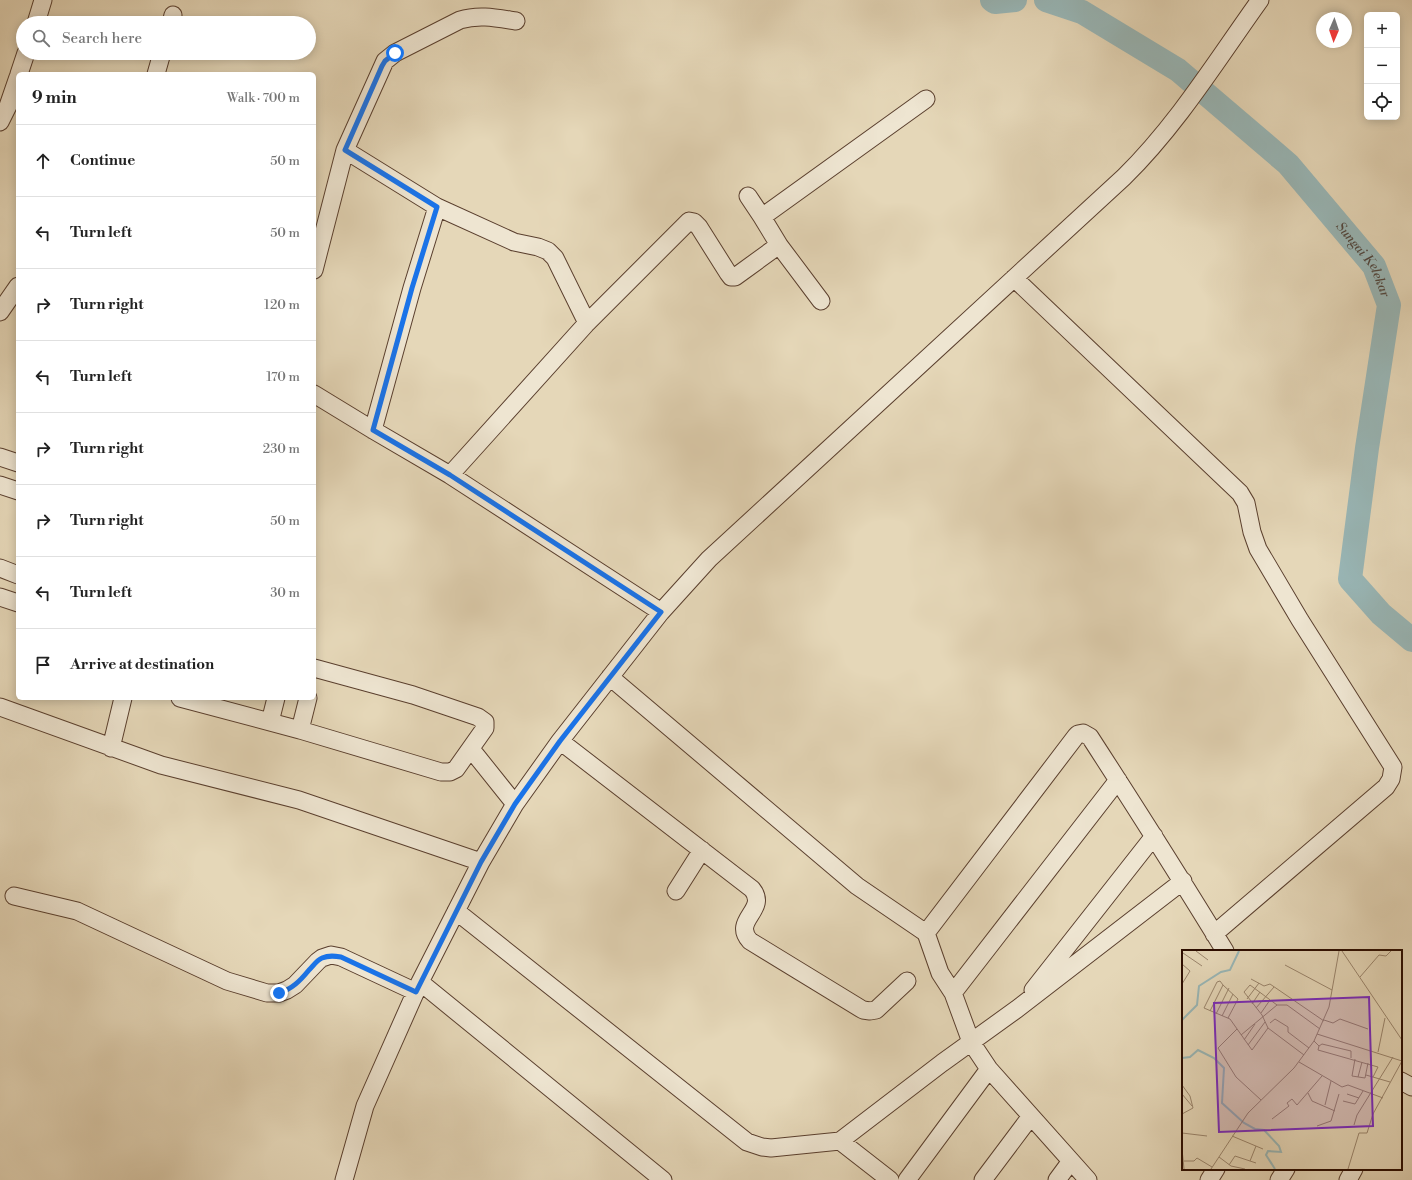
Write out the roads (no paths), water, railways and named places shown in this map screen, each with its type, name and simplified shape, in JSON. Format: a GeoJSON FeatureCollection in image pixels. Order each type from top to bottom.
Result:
{"type":"FeatureCollection","features":[{"type":"Feature","properties":{"kind":"street"},"geometry":{"type":"LineString","coordinates":[[38,16],[44,0]]}},
{"type":"Feature","properties":{"kind":"street"},"geometry":{"type":"LineString","coordinates":[[344,1180],[365,1106],[418,987],[481,862],[515,804],[560,741],[661,612],[709,559],[1141,161],[1188,101],[1260,0]]}},
{"type":"Feature","properties":{"kind":"street"},"geometry":{"type":"LineString","coordinates":[[316,262],[345,150],[382,66],[389,56],[465,18],[481,16],[516,21]]}},
{"type":"Feature","properties":{"kind":"street"},"geometry":{"type":"LineString","coordinates":[[19,72],[23,60]]}},
{"type":"Feature","properties":{"kind":"street"},"geometry":{"type":"LineString","coordinates":[[157,72],[160,60]]}},
{"type":"Feature","properties":{"kind":"street"},"geometry":{"type":"LineString","coordinates":[[0,122],[8,106],[16,81]]}},
{"type":"Feature","properties":{"kind":"street"},"geometry":{"type":"LineString","coordinates":[[762,217],[926,100]]}},
{"type":"Feature","properties":{"kind":"street"},"geometry":{"type":"LineString","coordinates":[[345,150],[437,207],[514,242],[538,247],[548,251],[555,258],[587,323]]}},
{"type":"Feature","properties":{"kind":"street"},"geometry":{"type":"LineString","coordinates":[[748,196],[779,245],[821,301]]}},
{"type":"Feature","properties":{"kind":"street"},"geometry":{"type":"LineString","coordinates":[[373,430],[412,288],[437,207]]}},
{"type":"Feature","properties":{"kind":"street"},"geometry":{"type":"LineString","coordinates":[[450,475],[587,323],[689,221],[694,222],[699,227],[732,277],[735,277],[746,270],[779,245]]}},
{"type":"Feature","properties":{"kind":"street"},"geometry":{"type":"LineString","coordinates":[[1014,278],[1240,493],[1246,503],[1252,532],[1258,549],[1300,620],[1393,766],[1391,778],[1386,787],[1214,934]]}},
{"type":"Feature","properties":{"kind":"street"},"geometry":{"type":"LineString","coordinates":[[316,395],[450,475],[661,612]]}},
{"type":"Feature","properties":{"kind":"street"},"geometry":{"type":"LineString","coordinates":[[0,457],[16,462]]}},
{"type":"Feature","properties":{"kind":"street"},"geometry":{"type":"LineString","coordinates":[[0,485],[16,490]]}},
{"type":"Feature","properties":{"kind":"street"},"geometry":{"type":"LineString","coordinates":[[0,568],[16,573]]}},
{"type":"Feature","properties":{"kind":"street"},"geometry":{"type":"LineString","coordinates":[[0,597],[16,603]]}},
{"type":"Feature","properties":{"kind":"street"},"geometry":{"type":"LineString","coordinates":[[188,700],[300,730],[441,772],[453,771],[471,749],[485,728],[485,722],[478,717],[413,695],[316,670]]}},
{"type":"Feature","properties":{"kind":"street"},"geometry":{"type":"LineString","coordinates":[[610,677],[857,886],[926,933],[940,973],[952,992],[971,1042],[989,1069],[1088,1180]]}},
{"type":"Feature","properties":{"kind":"street"},"geometry":{"type":"LineString","coordinates":[[111,748],[123,700]]}},
{"type":"Feature","properties":{"kind":"street"},"geometry":{"type":"LineString","coordinates":[[270,722],[276,700]]}},
{"type":"Feature","properties":{"kind":"street"},"geometry":{"type":"LineString","coordinates":[[300,730],[308,700]]}},
{"type":"Feature","properties":{"kind":"street"},"geometry":{"type":"LineString","coordinates":[[0,707],[161,765],[299,800],[481,862]]}},
{"type":"Feature","properties":{"kind":"street"},"geometry":{"type":"LineString","coordinates":[[926,933],[1078,734],[1086,734],[1090,737],[1183,881],[1224,950]]}},
{"type":"Feature","properties":{"kind":"street"},"geometry":{"type":"LineString","coordinates":[[560,741],[755,892],[757,897],[756,904],[745,923],[744,929],[750,941],[863,1010],[876,1010],[907,981]]}},
{"type":"Feature","properties":{"kind":"street"},"geometry":{"type":"LineString","coordinates":[[471,749],[515,804]]}},
{"type":"Feature","properties":{"kind":"street"},"geometry":{"type":"LineString","coordinates":[[952,992],[1118,780]]}},
{"type":"Feature","properties":{"kind":"street"},"geometry":{"type":"LineString","coordinates":[[1017,1010],[1154,836]]}},
{"type":"Feature","properties":{"kind":"street"},"geometry":{"type":"LineString","coordinates":[[676,891],[702,850]]}},
{"type":"Feature","properties":{"kind":"street"},"geometry":{"type":"LineString","coordinates":[[456,911],[747,1142],[762,1147],[771,1148],[840,1141],[971,1042],[1017,1010],[1183,881]]}},
{"type":"Feature","properties":{"kind":"street"},"geometry":{"type":"LineString","coordinates":[[14,896],[77,911],[227,981],[267,993],[279,993],[288,990],[295,985],[318,961],[322,958],[331,956],[341,957],[418,987],[663,1180]]}},
{"type":"Feature","properties":{"kind":"street"},"geometry":{"type":"LineString","coordinates":[[908,1180],[989,1069]]}},
{"type":"Feature","properties":{"kind":"street"},"geometry":{"type":"LineString","coordinates":[[983,1180],[1031,1116]]}},
{"type":"Feature","properties":{"kind":"street"},"geometry":{"type":"LineString","coordinates":[[840,1141],[890,1180]]}},
{"type":"Feature","properties":{"kind":"street"},"geometry":{"type":"LineString","coordinates":[[1057,1180],[1071,1160]]}},
{"type":"Feature","properties":{"kind":"street"},"geometry":{"type":"LineString","coordinates":[[1209,1180],[1215,1170]]}},
{"type":"Feature","properties":{"kind":"street"},"geometry":{"type":"LineString","coordinates":[[1280,1180],[1285,1170]]}},
{"type":"Feature","properties":{"kind":"street"},"geometry":{"type":"LineString","coordinates":[[1348,1180],[1353,1170]]}},
{"type":"Feature","properties":{"kind":"waterway","name":"Sungai Kelekar"},"geometry":{"type":"LineString","coordinates":[[992,0],[995,2],[1015,0]]}},
{"type":"Feature","properties":{"kind":"waterway","name":"Sungai Kelekar"},"geometry":{"type":"LineString","coordinates":[[1046,0],[1082,12],[1178,70],[1288,164],[1374,266],[1389,305],[1367,448],[1350,579],[1381,614],[1412,640]]}}]}
